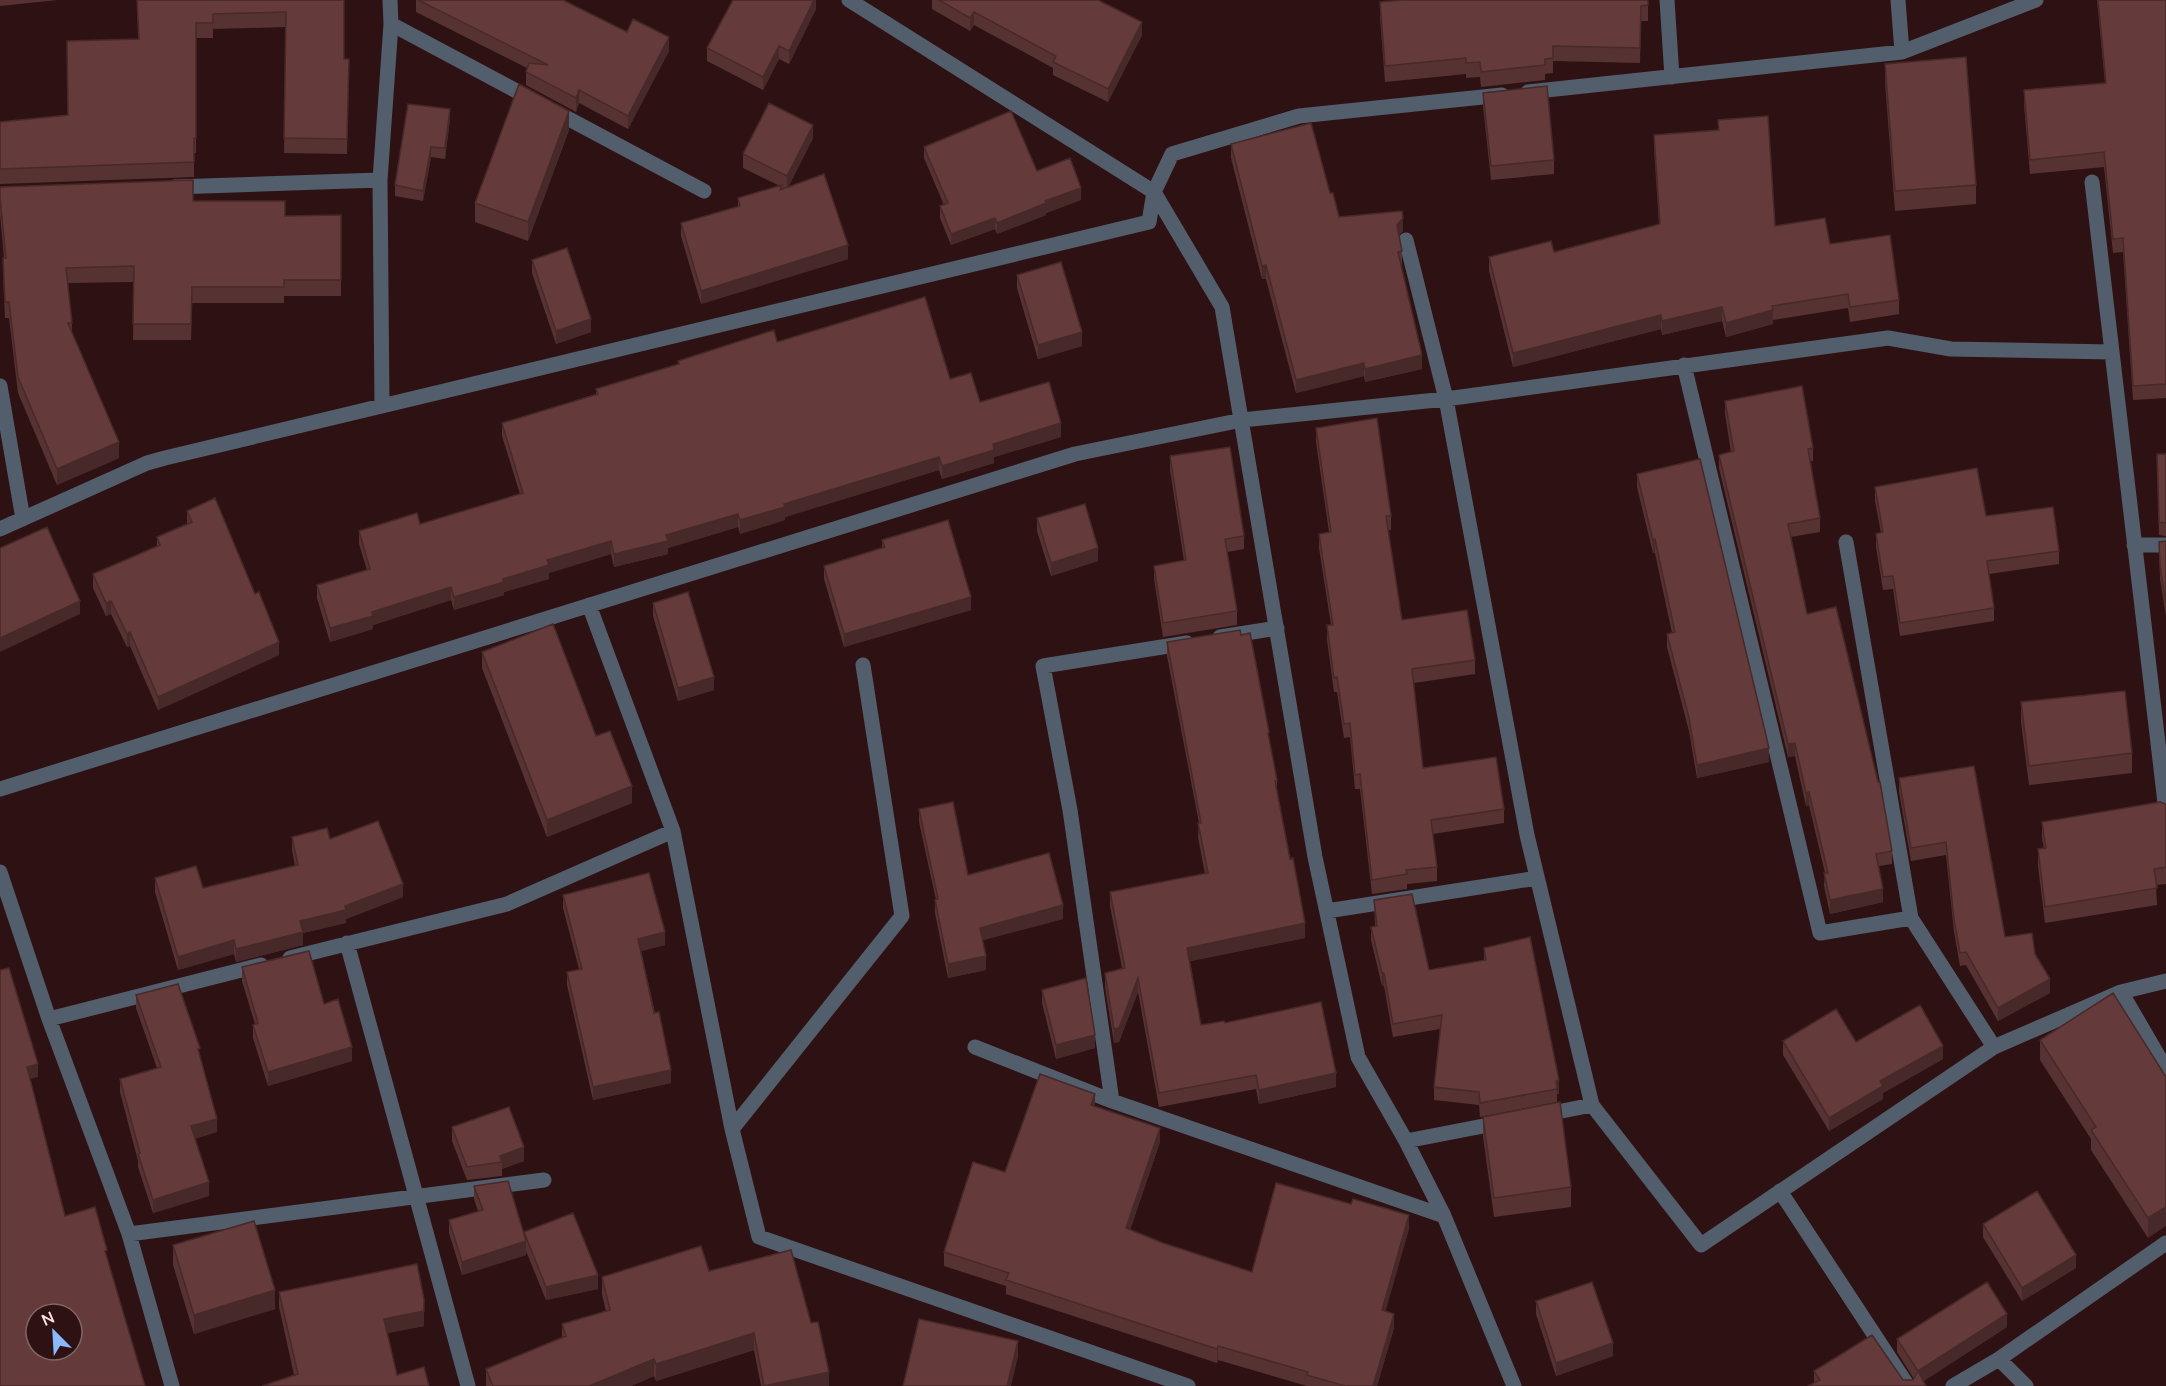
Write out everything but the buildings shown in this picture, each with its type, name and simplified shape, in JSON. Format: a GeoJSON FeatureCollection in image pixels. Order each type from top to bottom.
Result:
{"type":"FeatureCollection","features":[{"type":"Feature","properties":{"kind":"street"},"geometry":{"type":"LineString","coordinates":[[382,405],[381,180],[391,24],[390,0]]}},
{"type":"Feature","properties":{"kind":"street"},"geometry":{"type":"LineString","coordinates":[[849,0],[1154,192],[1222,307],[1316,857],[1358,1057],[1406,1141],[1444,1216],[1514,1386]]}},
{"type":"Feature","properties":{"kind":"street"},"geometry":{"type":"LineString","coordinates":[[1667,0],[1672,77]]}},
{"type":"Feature","properties":{"kind":"street"},"geometry":{"type":"LineString","coordinates":[[1898,0],[1902,52]]}},
{"type":"Feature","properties":{"kind":"street"},"geometry":{"type":"LineString","coordinates":[[0,529],[147,463],[1149,222],[1154,192],[1172,154],[1299,116],[1902,52],[2036,0]]}},
{"type":"Feature","properties":{"kind":"street"},"geometry":{"type":"LineString","coordinates":[[391,24],[704,191]]}},
{"type":"Feature","properties":{"kind":"street"},"geometry":{"type":"LineString","coordinates":[[154,188],[381,180]]}},
{"type":"Feature","properties":{"kind":"street"},"geometry":{"type":"LineString","coordinates":[[2092,182],[2166,811]]}},
{"type":"Feature","properties":{"kind":"street"},"geometry":{"type":"LineString","coordinates":[[1406,240],[1446,399],[1527,835],[1592,1105],[1701,1245],[1994,1047],[2121,992],[2166,981]]}},
{"type":"Feature","properties":{"kind":"street"},"geometry":{"type":"LineString","coordinates":[[0,789],[1075,454],[1242,420],[1446,399],[1888,338],[1951,349],[2112,352]]}},
{"type":"Feature","properties":{"kind":"street"},"geometry":{"type":"LineString","coordinates":[[1684,365],[1820,933],[1911,918]]}},
{"type":"Feature","properties":{"kind":"street"},"geometry":{"type":"LineString","coordinates":[[0,386],[23,519]]}},
{"type":"Feature","properties":{"kind":"street"},"geometry":{"type":"LineString","coordinates":[[1846,542],[1911,918],[1994,1047]]}},
{"type":"Feature","properties":{"kind":"street"},"geometry":{"type":"LineString","coordinates":[[2134,545],[2166,545]]}},
{"type":"Feature","properties":{"kind":"street"},"geometry":{"type":"LineString","coordinates":[[589,605],[673,831],[732,1129],[759,1237],[1188,1386]]}},
{"type":"Feature","properties":{"kind":"street"},"geometry":{"type":"LineString","coordinates":[[1112,1101],[1070,810],[1043,666],[1277,628]]}},
{"type":"Feature","properties":{"kind":"street"},"geometry":{"type":"LineString","coordinates":[[732,1129],[902,916],[864,665]]}},
{"type":"Feature","properties":{"kind":"street"},"geometry":{"type":"LineString","coordinates":[[49,1019],[507,904],[673,831]]}},
{"type":"Feature","properties":{"kind":"street"},"geometry":{"type":"LineString","coordinates":[[0,872],[49,1019],[129,1234],[172,1386]]}},
{"type":"Feature","properties":{"kind":"street"},"geometry":{"type":"LineString","coordinates":[[1327,911],[1537,878]]}},
{"type":"Feature","properties":{"kind":"street"},"geometry":{"type":"LineString","coordinates":[[347,944],[468,1386]]}},
{"type":"Feature","properties":{"kind":"street"},"geometry":{"type":"LineString","coordinates":[[2121,992],[2166,1069]]}},
{"type":"Feature","properties":{"kind":"street"},"geometry":{"type":"LineString","coordinates":[[975,1047],[1112,1101],[1444,1216]]}},
{"type":"Feature","properties":{"kind":"street"},"geometry":{"type":"LineString","coordinates":[[1406,1141],[1592,1105]]}},
{"type":"Feature","properties":{"kind":"street"},"geometry":{"type":"LineString","coordinates":[[129,1234],[544,1180]]}},
{"type":"Feature","properties":{"kind":"street"},"geometry":{"type":"LineString","coordinates":[[1780,1191],[1908,1386]]}},
{"type":"Feature","properties":{"kind":"street"},"geometry":{"type":"LineString","coordinates":[[1953,1386],[1999,1359],[2166,1242]]}},
{"type":"Feature","properties":{"kind":"street"},"geometry":{"type":"LineString","coordinates":[[1999,1359],[2026,1386]]}}]}
